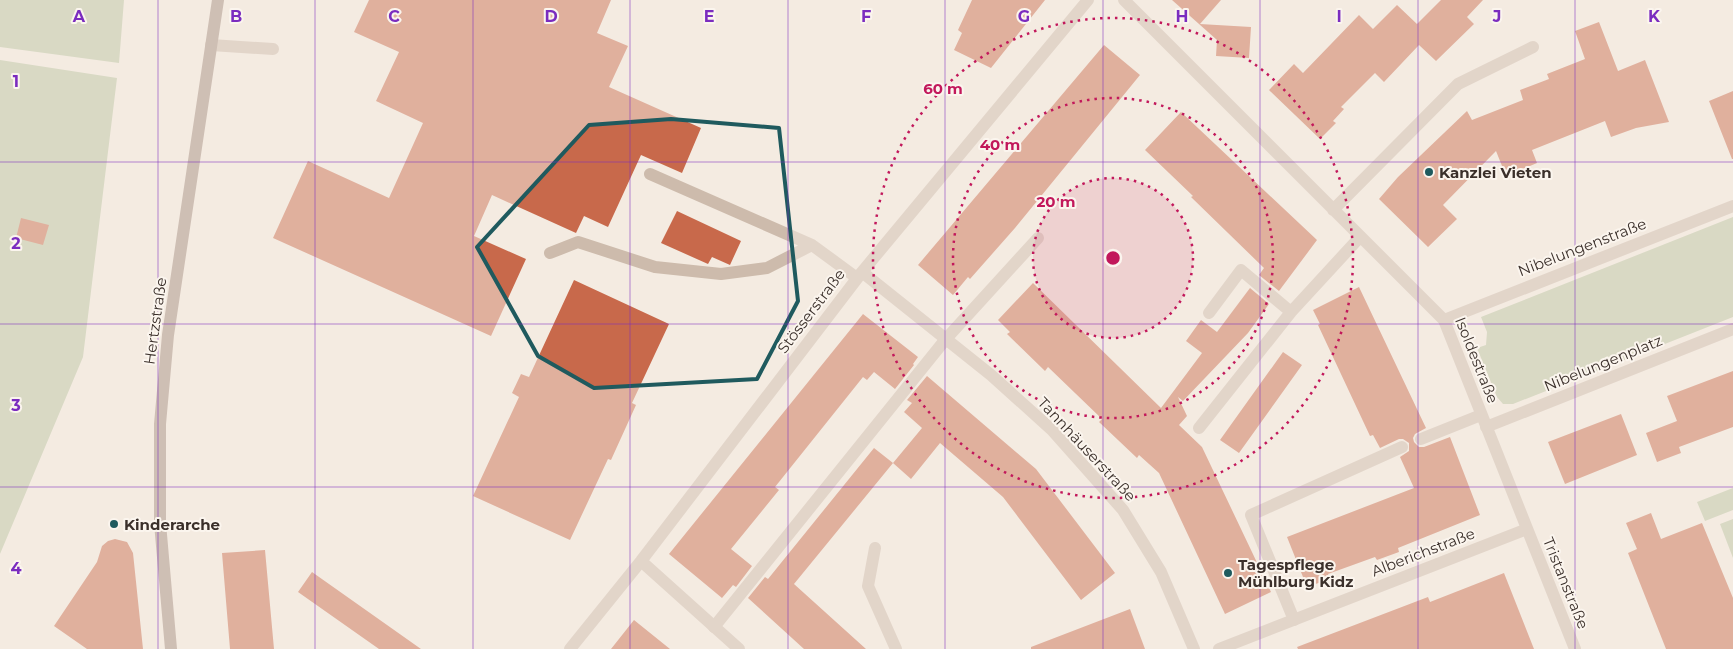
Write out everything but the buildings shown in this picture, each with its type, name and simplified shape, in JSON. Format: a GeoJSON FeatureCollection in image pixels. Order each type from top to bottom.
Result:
{"type":"FeatureCollection","features":[{"type":"Feature","properties":{"kind":"main road","name":"Hertzstraße"},"geometry":{"type":"LineString","coordinates":[[171,649],[160,523],[160,424],[168,335],[218,0]]}},
{"type":"Feature","properties":{"kind":"street","name":"Stösserstraße"},"geometry":{"type":"LineString","coordinates":[[570,649],[641,561],[859,275],[1088,0]]}},
{"type":"Feature","properties":{"kind":"street","name":"Isoldestraße"},"geometry":{"type":"LineString","coordinates":[[1124,0],[1444,320],[1527,529]]}},
{"type":"Feature","properties":{"kind":"street"},"geometry":{"type":"LineString","coordinates":[[211,45],[273,49]]}},
{"type":"Feature","properties":{"kind":"street"},"geometry":{"type":"LineString","coordinates":[[1334,210],[1458,84],[1533,47]]}},
{"type":"Feature","properties":{"kind":"street","name":"Tannhäuserstraße"},"geometry":{"type":"LineString","coordinates":[[650,174],[812,244],[859,275],[991,375],[1052,430],[1123,510],[1161,572],[1194,649]]}},
{"type":"Feature","properties":{"kind":"street","name":"Nibelungenstraße"},"geometry":{"type":"LineString","coordinates":[[1444,320],[1733,206]]}},
{"type":"Feature","properties":{"kind":"street"},"geometry":{"type":"LineString","coordinates":[[1199,428],[1291,312],[1360,237]]}},
{"type":"Feature","properties":{"kind":"street"},"geometry":{"type":"LineString","coordinates":[[714,627],[945,340],[1038,238]]}},
{"type":"Feature","properties":{"kind":"street"},"geometry":{"type":"LineString","coordinates":[[550,253],[578,242],[655,268],[721,274],[767,268],[812,244]]}},
{"type":"Feature","properties":{"kind":"street"},"geometry":{"type":"LineString","coordinates":[[1210,313],[1241,270],[1291,312]]}},
{"type":"Feature","properties":{"kind":"street","name":"Nibelungenplatz"},"geometry":{"type":"LineString","coordinates":[[1421,440],[1484,421],[1733,329]]}},
{"type":"Feature","properties":{"kind":"street"},"geometry":{"type":"LineString","coordinates":[[1294,620],[1251,515],[1402,447]]}},
{"type":"Feature","properties":{"kind":"street","name":"Alberichstraße"},"geometry":{"type":"LineString","coordinates":[[1220,649],[1527,529]]}},
{"type":"Feature","properties":{"kind":"street","name":"Tristanstraße"},"geometry":{"type":"LineString","coordinates":[[1527,529],[1575,649]]}},
{"type":"Feature","properties":{"kind":"street"},"geometry":{"type":"LineString","coordinates":[[875,548],[868,586],[896,649]]}},
{"type":"Feature","properties":{"kind":"street"},"geometry":{"type":"LineString","coordinates":[[641,561],[739,649]]}},
{"type":"Feature","properties":{"kind":"highlighted area"},"geometry":{"type":"Polygon","coordinates":[[[671,119],[779,128],[798,301],[757,379],[594,388],[538,356],[477,247],[589,125],[671,119]]]}},
{"type":"Feature","properties":{"kind":"green space"},"geometry":{"type":"Polygon","coordinates":[[[0,0],[124,0],[119,63],[0,47],[0,0]]]}},
{"type":"Feature","properties":{"kind":"green space"},"geometry":{"type":"Polygon","coordinates":[[[0,60],[117,78],[83,357],[0,554],[0,60]]]}},
{"type":"Feature","properties":{"kind":"green space"},"geometry":{"type":"Polygon","coordinates":[[[1733,217],[1733,317],[1513,404],[1503,404],[1497,397],[1477,348],[1486,345],[1487,332],[1481,317],[1733,217]]]}},
{"type":"Feature","properties":{"kind":"green space"},"geometry":{"type":"Polygon","coordinates":[[[1733,488],[1733,510],[1705,521],[1697,502],[1733,488]]]}},
{"type":"Feature","properties":{"kind":"green space"},"geometry":{"type":"Polygon","coordinates":[[[1733,519],[1733,558],[1720,524],[1733,519]]]}},
{"type":"Feature","properties":{"kind":"place","name":"Kanzlei Vieten"},"geometry":{"type":"Point","coordinates":[1429,172]}},
{"type":"Feature","properties":{"kind":"place","name":"Kinderarche"},"geometry":{"type":"Point","coordinates":[114,524]}},
{"type":"Feature","properties":{"kind":"place","name":"Tagespflege Mühlburg Kidz"},"geometry":{"type":"Point","coordinates":[1228,573]}}]}
